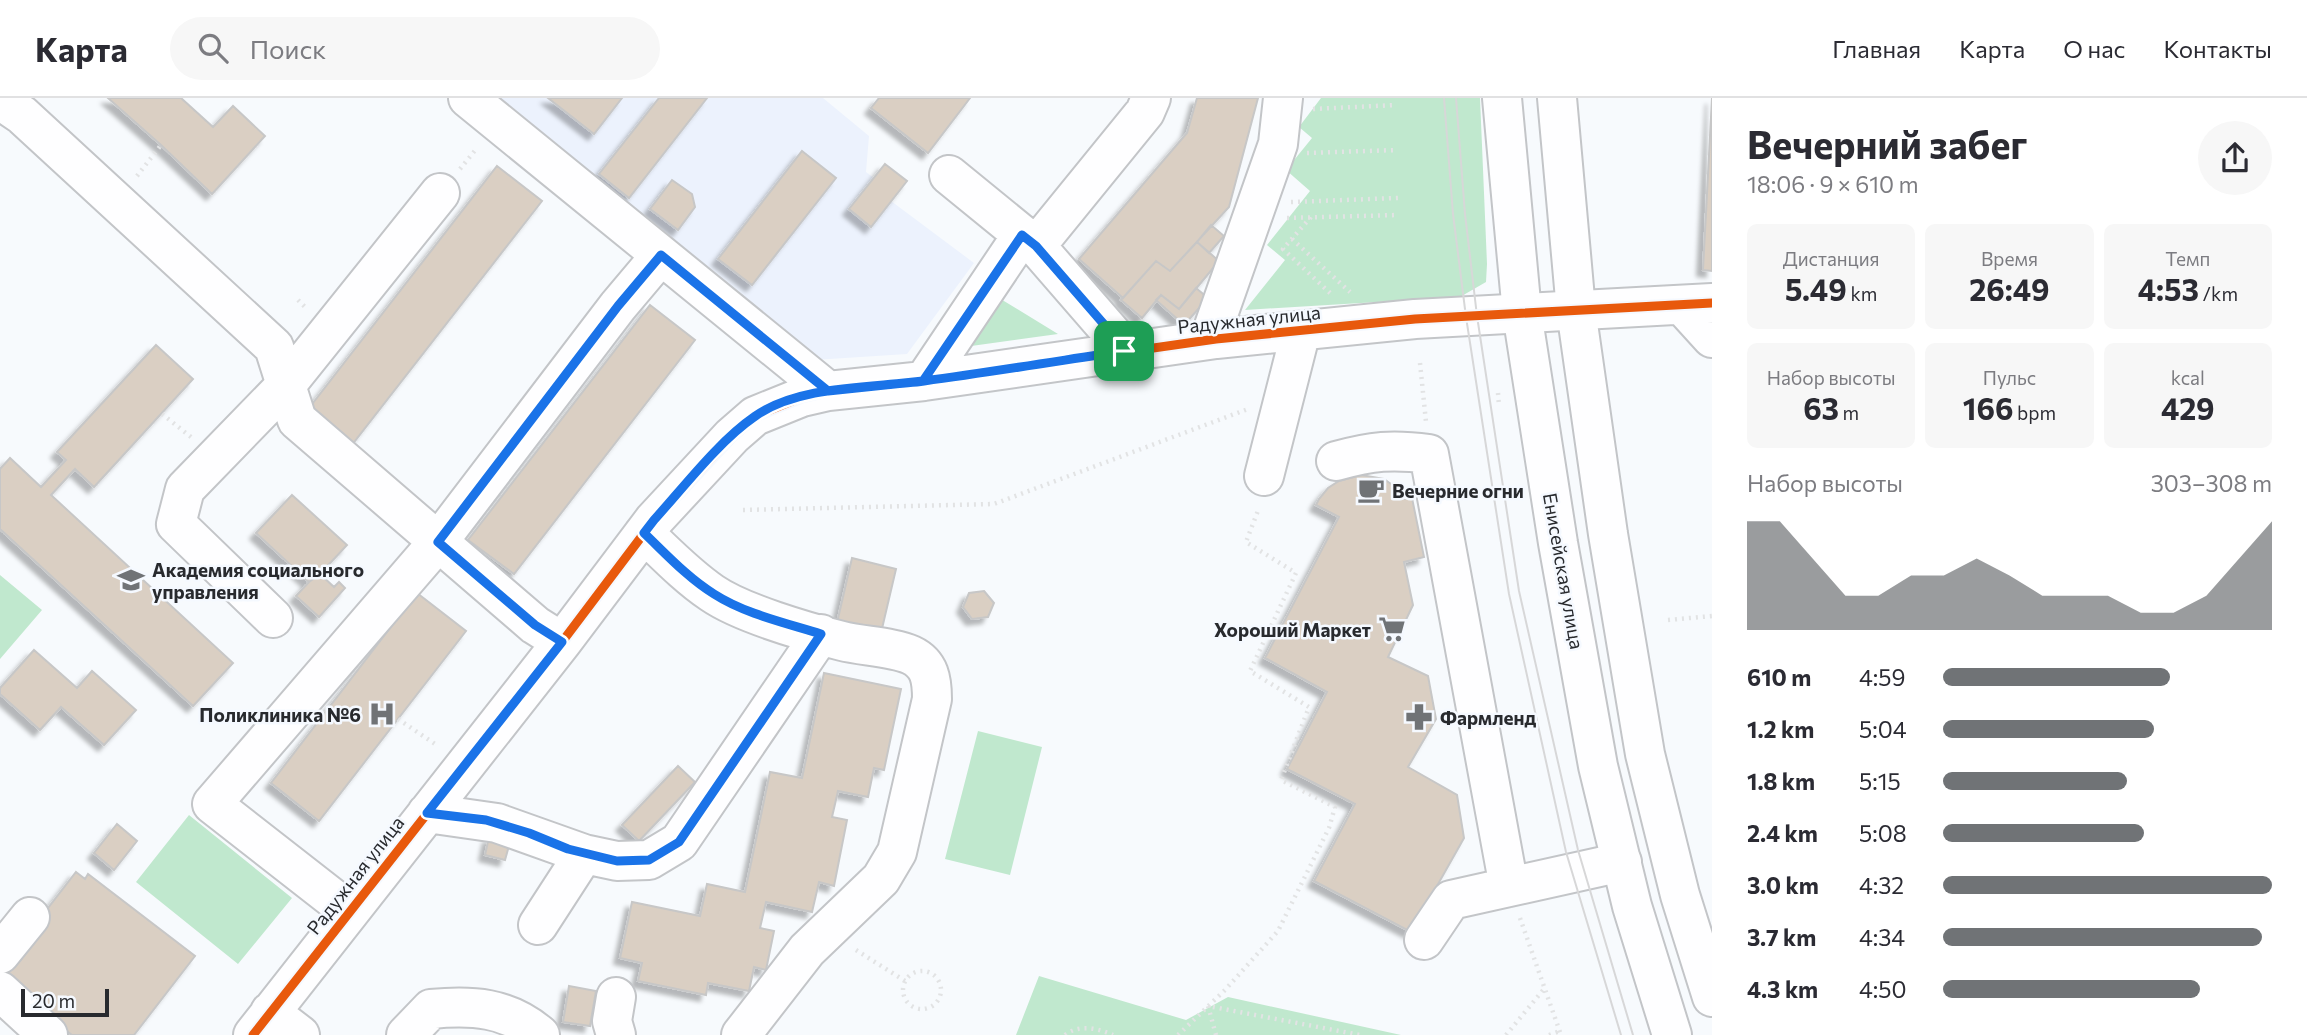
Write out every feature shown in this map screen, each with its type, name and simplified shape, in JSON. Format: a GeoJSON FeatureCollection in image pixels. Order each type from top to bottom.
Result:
{"type":"FeatureCollection","features":[{"type":"Feature","properties":{"kind":"main road"},"geometry":{"type":"LineString","coordinates":[[468,98],[828,391]]}},
{"type":"Feature","properties":{"kind":"main road"},"geometry":{"type":"LineString","coordinates":[[923,381],[1029,241],[1145,112],[1151,98]]}},
{"type":"Feature","properties":{"kind":"main road","name":"Енисейская улица"},"geometry":{"type":"LineString","coordinates":[[1502,98],[1522,313],[1558,542],[1598,766],[1632,906],[1672,1035]]}},
{"type":"Feature","properties":{"kind":"main road"},"geometry":{"type":"LineString","coordinates":[[1557,98],[1576,310],[1608,534],[1645,754],[1680,895],[1712,997]]}},
{"type":"Feature","properties":{"kind":"main road"},"geometry":{"type":"LineString","coordinates":[[0,100],[22,115],[274,348],[297,420],[535,625],[562,642]]}},
{"type":"Feature","properties":{"kind":"main road"},"geometry":{"type":"LineString","coordinates":[[1216,339],[1214,326],[1278,144],[1283,104]]}},
{"type":"Feature","properties":{"kind":"main road"},"geometry":{"type":"LineString","coordinates":[[949,175],[1029,241],[1115,337],[1124,351]]}},
{"type":"Feature","properties":{"kind":"main road"},"geometry":{"type":"LineString","coordinates":[[273,618],[176,524],[185,489],[286,385],[440,194]]}},
{"type":"Feature","properties":{"kind":"main road"},"geometry":{"type":"LineString","coordinates":[[349,911],[212,804],[438,542],[618,306],[661,255]]}},
{"type":"Feature","properties":{"kind":"main road"},"geometry":{"type":"LineString","coordinates":[[1697,304],[1712,338]]}},
{"type":"Feature","properties":{"kind":"main road","name":"Радужная улица"},"geometry":{"type":"LineString","coordinates":[[274,1027],[349,911],[562,642],[644,533],[732,436],[755,416],[802,397],[828,391],[923,381],[1216,339],[1415,320],[1697,304]]}},
{"type":"Feature","properties":{"kind":"main road"},"geometry":{"type":"LineString","coordinates":[[1262,491],[1301,331]]}},
{"type":"Feature","properties":{"kind":"main road"},"geometry":{"type":"LineString","coordinates":[[1336,461],[1369,452],[1404,451],[1429,454],[1509,887]]}},
{"type":"Feature","properties":{"kind":"main road"},"geometry":{"type":"LineString","coordinates":[[644,533],[692,578],[715,595],[755,613],[843,642],[910,654],[926,665],[932,680],[932,699],[897,852],[881,879],[807,950],[741,1035]]}},
{"type":"Feature","properties":{"kind":"main road"},"geometry":{"type":"LineString","coordinates":[[427,813],[497,823],[584,854],[617,861],[649,860],[679,842],[821,634]]}},
{"type":"Feature","properties":{"kind":"main road"},"geometry":{"type":"LineString","coordinates":[[538,925],[584,854]]}},
{"type":"Feature","properties":{"kind":"main road"},"geometry":{"type":"LineString","coordinates":[[1424,940],[1451,900],[1622,862]]}},
{"type":"Feature","properties":{"kind":"main road"},"geometry":{"type":"LineString","coordinates":[[0,954],[30,917]]}},
{"type":"Feature","properties":{"kind":"main road"},"geometry":{"type":"LineString","coordinates":[[0,991],[48,1035]]}},
{"type":"Feature","properties":{"kind":"main road"},"geometry":{"type":"LineString","coordinates":[[616,997],[612,1021],[616,1035]]}},
{"type":"Feature","properties":{"kind":"main road"},"geometry":{"type":"LineString","coordinates":[[405,1035],[431,1009],[461,1006],[502,1012],[540,1035]]}},
{"type":"Feature","properties":{"kind":"path"},"geometry":{"type":"LineString","coordinates":[[1283,104],[1396,105]]}},
{"type":"Feature","properties":{"kind":"path"},"geometry":{"type":"LineString","coordinates":[[440,194],[498,122]]}},
{"type":"Feature","properties":{"kind":"path"},"geometry":{"type":"LineString","coordinates":[[1274,155],[1397,150]]}},
{"type":"Feature","properties":{"kind":"path"},"geometry":{"type":"LineString","coordinates":[[1255,211],[1398,198]]}},
{"type":"Feature","properties":{"kind":"path"},"geometry":{"type":"LineString","coordinates":[[1255,211],[1311,217],[1398,215]]}},
{"type":"Feature","properties":{"kind":"path"},"geometry":{"type":"LineString","coordinates":[[1311,217],[1283,248],[1339,302]]}},
{"type":"Feature","properties":{"kind":"path"},"geometry":{"type":"LineString","coordinates":[[1292,239],[1359,300]]}},
{"type":"Feature","properties":{"kind":"path"},"geometry":{"type":"LineString","coordinates":[[1420,363],[1429,454]]}},
{"type":"Feature","properties":{"kind":"path"},"geometry":{"type":"LineString","coordinates":[[743,510],[993,504],[1285,395]]}},
{"type":"Feature","properties":{"kind":"path"},"geometry":{"type":"LineString","coordinates":[[1178,1035],[1278,931],[1329,828],[1335,807],[1281,780],[1309,707],[1250,671],[1296,573],[1246,542],[1262,491]]}},
{"type":"Feature","properties":{"kind":"path"},"geometry":{"type":"LineString","coordinates":[[1668,620],[1712,616]]}},
{"type":"Feature","properties":{"kind":"path"},"geometry":{"type":"LineString","coordinates":[[398,719],[438,747]]}},
{"type":"Feature","properties":{"kind":"path"},"geometry":{"type":"LineString","coordinates":[[1509,887],[1561,1033],[1549,1035]]}},
{"type":"Feature","properties":{"kind":"path"},"geometry":{"type":"LineString","coordinates":[[827,931],[905,981]]}},
{"type":"Feature","properties":{"kind":"path"},"geometry":{"type":"LineString","coordinates":[[920,971],[933,974],[941,984],[941,996],[928,1009],[915,1008],[905,1000],[905,981],[920,971]]}},
{"type":"Feature","properties":{"kind":"path"},"geometry":{"type":"LineString","coordinates":[[1506,1035],[1545,989]]}},
{"type":"Feature","properties":{"kind":"path"},"geometry":{"type":"LineString","coordinates":[[1208,1006],[1216,1035]]}},
{"type":"Feature","properties":{"kind":"path"},"geometry":{"type":"LineString","coordinates":[[1208,1006],[1360,1035]]}},
{"type":"Feature","properties":{"kind":"path"},"geometry":{"type":"LineString","coordinates":[[1065,1035],[1079,1028],[1102,1030],[1113,1035]]}},
{"type":"Feature","properties":{"kind":"shaded area"},"geometry":{"type":"Polygon","coordinates":[[[500,98],[823,98],[869,136],[866,172],[874,178],[885,164],[907,181],[891,201],[974,263],[907,354],[814,360],[500,98]]]}},
{"type":"Feature","properties":{"kind":"green space"},"geometry":{"type":"Polygon","coordinates":[[[1321,98],[1480,98],[1486,282],[1460,297],[1245,310],[1285,260],[1267,245],[1310,191],[1286,170],[1312,138],[1299,127],[1321,98]]]}},
{"type":"Feature","properties":{"kind":"green space"},"geometry":{"type":"Polygon","coordinates":[[[999,298],[1058,334],[964,347],[999,298]]]}},
{"type":"Feature","properties":{"kind":"green space"},"geometry":{"type":"Polygon","coordinates":[[[0,575],[42,610],[0,659],[0,575]]]}},
{"type":"Feature","properties":{"kind":"green space"},"geometry":{"type":"Polygon","coordinates":[[[978,731],[1042,747],[1010,875],[945,859],[978,731]]]}},
{"type":"Feature","properties":{"kind":"green space"},"geometry":{"type":"Polygon","coordinates":[[[189,815],[292,898],[238,964],[136,882],[189,815]]]}},
{"type":"Feature","properties":{"kind":"green space"},"geometry":{"type":"Polygon","coordinates":[[[1039,976],[1186,1020],[1228,997],[1401,1035],[1016,1035],[1039,976]]]}},
{"type":"Feature","properties":{"kind":"building"},"geometry":{"type":"Polygon","coordinates":[[[108,98],[181,98],[213,127],[233,106],[265,136],[212,194],[108,98]]]}},
{"type":"Feature","properties":{"kind":"building"},"geometry":{"type":"Polygon","coordinates":[[[548,98],[622,98],[594,134],[548,98]]]}},
{"type":"Feature","properties":{"kind":"building"},"geometry":{"type":"Polygon","coordinates":[[[659,98],[707,98],[629,198],[599,174],[659,98]]]}},
{"type":"Feature","properties":{"kind":"building"},"geometry":{"type":"Polygon","coordinates":[[[879,98],[970,98],[928,153],[871,108],[879,98]]]}},
{"type":"Feature","properties":{"kind":"building"},"geometry":{"type":"Polygon","coordinates":[[[1197,98],[1258,98],[1229,207],[1170,271],[1156,261],[1123,298],[1079,259],[1187,133],[1197,98]]]}},
{"type":"Feature","properties":{"kind":"building"},"geometry":{"type":"Polygon","coordinates":[[[1712,98],[1712,271],[1703,270],[1712,98]]]}},
{"type":"Feature","properties":{"kind":"building"},"geometry":{"type":"Polygon","coordinates":[[[802,151],[836,178],[752,285],[718,259],[802,151]]]}},
{"type":"Feature","properties":{"kind":"building"},"geometry":{"type":"Polygon","coordinates":[[[885,164],[907,181],[871,227],[849,209],[885,164]]]}},
{"type":"Feature","properties":{"kind":"building"},"geometry":{"type":"Polygon","coordinates":[[[497,166],[542,201],[351,446],[306,412],[497,166]]]}},
{"type":"Feature","properties":{"kind":"building"},"geometry":{"type":"Polygon","coordinates":[[[672,180],[692,194],[695,207],[678,230],[650,209],[672,180]]]}},
{"type":"Feature","properties":{"kind":"building"},"geometry":{"type":"Polygon","coordinates":[[[1211,225],[1224,236],[1209,253],[1197,242],[1211,225]]]}},
{"type":"Feature","properties":{"kind":"building"},"geometry":{"type":"Polygon","coordinates":[[[1197,242],[1219,261],[1179,309],[1161,295],[1142,318],[1121,300],[1156,261],[1170,271],[1197,242]]]}},
{"type":"Feature","properties":{"kind":"building"},"geometry":{"type":"Polygon","coordinates":[[[1196,288],[1208,298],[1184,325],[1156,300],[1161,295],[1179,309],[1196,288]]]}},
{"type":"Feature","properties":{"kind":"building"},"geometry":{"type":"Polygon","coordinates":[[[650,305],[695,340],[514,574],[468,540],[650,305]]]}},
{"type":"Feature","properties":{"kind":"building"},"geometry":{"type":"Polygon","coordinates":[[[156,345],[193,379],[94,487],[75,469],[51,495],[233,663],[193,706],[0,529],[0,469],[10,458],[41,487],[66,460],[57,452],[156,345]]]}},
{"type":"Feature","properties":{"kind":"building"},"geometry":{"type":"Polygon","coordinates":[[[1361,475],[1384,479],[1406,495],[1402,499],[1412,498],[1424,557],[1404,562],[1413,605],[1388,657],[1428,676],[1436,719],[1408,767],[1457,795],[1464,838],[1411,932],[1314,881],[1355,804],[1287,769],[1327,692],[1265,658],[1339,517],[1316,505],[1319,499],[1328,488],[1339,481],[1361,475]]]}},
{"type":"Feature","properties":{"kind":"building"},"geometry":{"type":"Polygon","coordinates":[[[292,495],[347,545],[309,582],[256,533],[292,495]]]}},
{"type":"Feature","properties":{"kind":"building"},"geometry":{"type":"Polygon","coordinates":[[[852,558],[896,569],[880,637],[836,627],[852,558]]]}},
{"type":"Feature","properties":{"kind":"building"},"geometry":{"type":"Polygon","coordinates":[[[320,574],[334,587],[339,582],[345,588],[319,617],[296,596],[320,574]]]}},
{"type":"Feature","properties":{"kind":"building"},"geometry":{"type":"Polygon","coordinates":[[[984,591],[994,603],[988,617],[972,619],[963,607],[969,593],[984,591]]]}},
{"type":"Feature","properties":{"kind":"building"},"geometry":{"type":"Polygon","coordinates":[[[417,593],[466,631],[319,821],[271,783],[417,593]]]}},
{"type":"Feature","properties":{"kind":"building"},"geometry":{"type":"Polygon","coordinates":[[[34,650],[77,688],[92,671],[136,710],[104,745],[61,707],[40,730],[0,694],[0,688],[34,650]]]}},
{"type":"Feature","properties":{"kind":"building"},"geometry":{"type":"Polygon","coordinates":[[[824,673],[901,689],[884,770],[874,768],[868,797],[838,791],[832,817],[847,820],[834,886],[819,882],[812,912],[766,902],[760,928],[774,931],[766,970],[754,967],[749,991],[708,983],[706,995],[638,981],[642,963],[620,958],[632,902],[700,916],[707,884],[745,892],[770,772],[802,778],[824,673]]]}},
{"type":"Feature","properties":{"kind":"building"},"geometry":{"type":"Polygon","coordinates":[[[678,766],[695,782],[639,841],[622,825],[678,766]]]}},
{"type":"Feature","properties":{"kind":"building"},"geometry":{"type":"Polygon","coordinates":[[[117,824],[137,841],[114,870],[94,853],[117,824]]]}},
{"type":"Feature","properties":{"kind":"building"},"geometry":{"type":"Polygon","coordinates":[[[489,837],[510,842],[505,860],[485,855],[489,837]]]}},
{"type":"Feature","properties":{"kind":"building"},"geometry":{"type":"Polygon","coordinates":[[[76,872],[85,879],[88,874],[195,956],[134,1035],[72,1035],[0,979],[0,970],[76,872]]]}},
{"type":"Feature","properties":{"kind":"building"},"geometry":{"type":"Polygon","coordinates":[[[569,986],[596,991],[590,1026],[563,1022],[569,986]]]}},
{"type":"Feature","properties":{"kind":"tram line"},"geometry":{"type":"LineString","coordinates":[[1444,98],[1453,214],[1466,317],[1509,594],[1566,852],[1621,1035]]}},
{"type":"Feature","properties":{"kind":"tram line"},"geometry":{"type":"LineString","coordinates":[[1456,98],[1465,214],[1477,316],[1519,591],[1578,850],[1633,1035]]}},
{"type":"Feature","properties":{"kind":"cycle path"},"geometry":{"type":"LineString","coordinates":[[253,1035],[562,642],[654,520],[732,436],[755,416],[802,397],[828,391],[924,381],[1216,339],[1415,319],[1712,303]]}},
{"type":"Feature","properties":{"kind":"place","name":"Вечерние огни"},"geometry":{"type":"Point","coordinates":[1371,490]}},
{"type":"Feature","properties":{"kind":"place","name":"Академия социального управления"},"geometry":{"type":"Point","coordinates":[131,580]}},
{"type":"Feature","properties":{"kind":"place","name":"Хороший Маркет"},"geometry":{"type":"Point","coordinates":[1392,629]}},
{"type":"Feature","properties":{"kind":"place","name":"Поликлиника №6"},"geometry":{"type":"Point","coordinates":[382,714]}},
{"type":"Feature","properties":{"kind":"place","name":"Фармленд"},"geometry":{"type":"Point","coordinates":[1419,717]}},
{"type":"Feature","properties":{"kind":"route"},"geometry":{"type":"LineString","coordinates":[[1124,351],[923,381],[828,391],[776,405],[755,416],[732,436],[654,520],[644,533],[692,578],[715,595],[755,613],[821,634],[679,842],[649,860],[617,861],[568,849],[486,820],[427,813],[562,642],[535,625],[438,542],[618,306],[661,255],[828,391],[923,381],[1022,235],[1036,246],[1124,351]]}}]}
